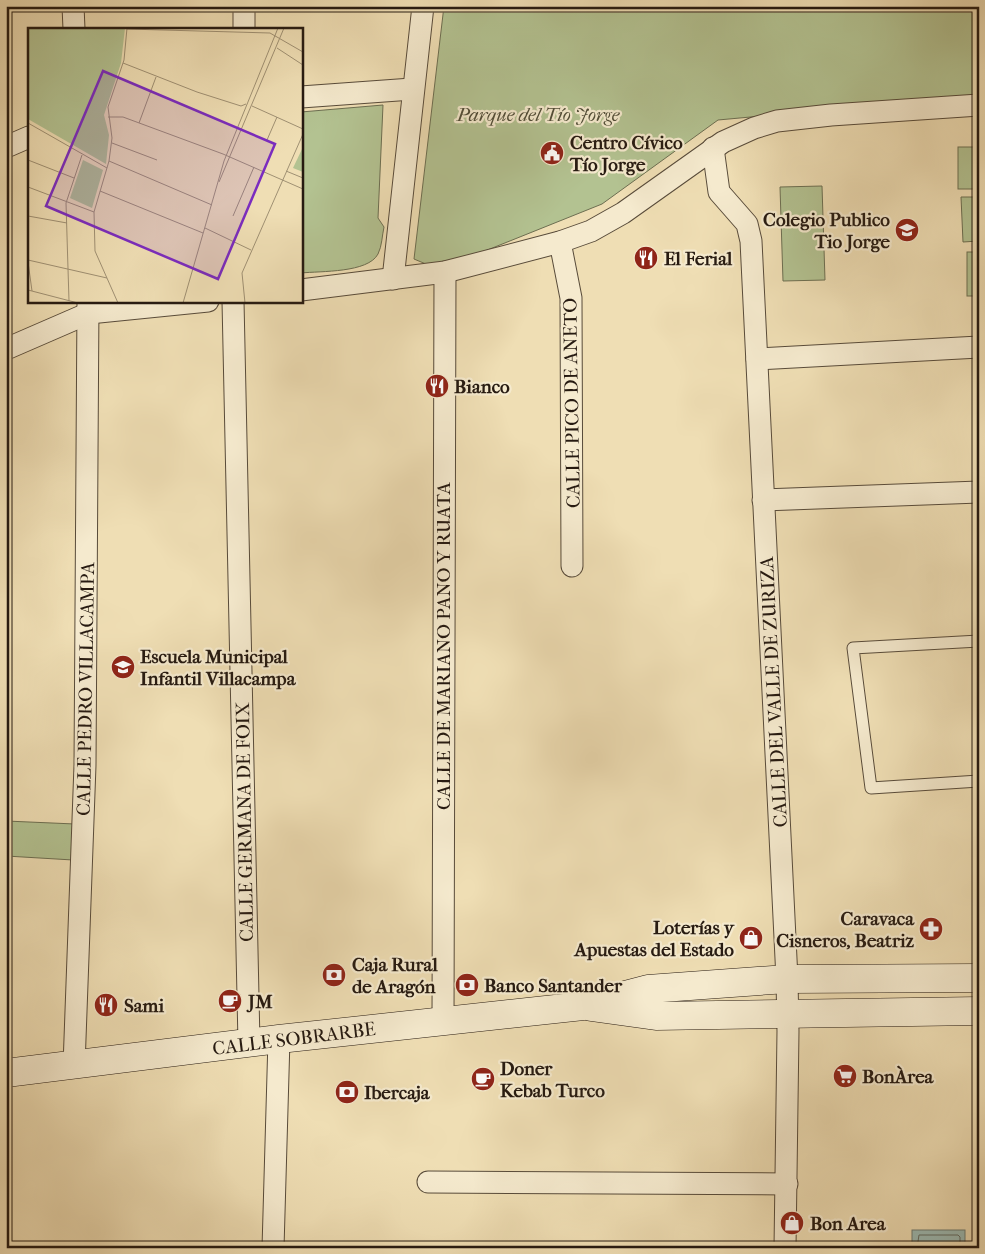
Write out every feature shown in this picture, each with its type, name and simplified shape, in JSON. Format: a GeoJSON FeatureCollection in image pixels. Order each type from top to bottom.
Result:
{"type":"FeatureCollection","features":[{"type":"Feature","properties":{"kind":"main road"},"geometry":{"type":"LineString","coordinates":[[583,1006],[648,989],[786,979],[979,978]]}},
{"type":"Feature","properties":{"kind":"main road","name":"CALLE SOBRARBE"},"geometry":{"type":"LineString","coordinates":[[6,1073],[279,1039],[583,1006]]}},
{"type":"Feature","properties":{"kind":"main road"},"geometry":{"type":"LineString","coordinates":[[583,1006],[656,1016],[979,1011]]}},
{"type":"Feature","properties":{"kind":"street"},"geometry":{"type":"LineString","coordinates":[[74,6],[74,28]]}},
{"type":"Feature","properties":{"kind":"street"},"geometry":{"type":"LineString","coordinates":[[244,6],[244,28]]}},
{"type":"Feature","properties":{"kind":"street"},"geometry":{"type":"LineString","coordinates":[[393,279],[412,89],[423,6]]}},
{"type":"Feature","properties":{"kind":"street"},"geometry":{"type":"LineString","coordinates":[[302,97],[412,89]]}},
{"type":"Feature","properties":{"kind":"street"},"geometry":{"type":"LineString","coordinates":[[302,290],[444,272],[560,242],[590,230],[623,213],[713,148],[754,128],[784,120],[831,115],[979,105]]}},
{"type":"Feature","properties":{"kind":"street"},"geometry":{"type":"LineString","coordinates":[[6,147],[28,137]]}},
{"type":"Feature","properties":{"kind":"street","name":"CALLE DEL VALLE DE ZURIZA"},"geometry":{"type":"LineString","coordinates":[[713,148],[719,192],[723,199],[742,217],[750,233],[788,1014],[785,1248]]}},
{"type":"Feature","properties":{"kind":"street","name":"CALLE PICO DE ANETO"},"geometry":{"type":"LineString","coordinates":[[560,242],[571,298],[572,566]]}},
{"type":"Feature","properties":{"kind":"street","name":"CALLE DE MARIANO PANO Y RUATA"},"geometry":{"type":"LineString","coordinates":[[443,1021],[444,272]]}},
{"type":"Feature","properties":{"kind":"street"},"geometry":{"type":"LineString","coordinates":[[6,348],[89,307],[188,302]]}},
{"type":"Feature","properties":{"kind":"street","name":"CALLE GERMANA DE FOIX"},"geometry":{"type":"LineString","coordinates":[[234,302],[249,1043]]}},
{"type":"Feature","properties":{"kind":"street","name":"CALLE PEDRO VILLACAMPA"},"geometry":{"type":"LineString","coordinates":[[74,1066],[85,765],[89,307]]}},
{"type":"Feature","properties":{"kind":"street"},"geometry":{"type":"LineString","coordinates":[[757,359],[979,347]]}},
{"type":"Feature","properties":{"kind":"street"},"geometry":{"type":"LineString","coordinates":[[763,500],[979,492]]}},
{"type":"Feature","properties":{"kind":"street"},"geometry":{"type":"LineString","coordinates":[[273,1248],[279,1039]]}},
{"type":"Feature","properties":{"kind":"street"},"geometry":{"type":"LineString","coordinates":[[428,1182],[787,1184]]}},
{"type":"Feature","properties":{"kind":"lane"},"geometry":{"type":"LineString","coordinates":[[979,642],[853,648],[871,788],[979,781]]}},
{"type":"Feature","properties":{"kind":"green space","name":"Parque del Tío Jorge"},"geometry":{"type":"Polygon","coordinates":[[[444,6],[979,6],[979,96],[718,120],[602,204],[460,261],[433,267],[414,259],[444,6]]]}},
{"type":"Feature","properties":{"kind":"green space"},"geometry":{"type":"Polygon","coordinates":[[[383,105],[378,218],[384,227],[378,254],[365,265],[343,270],[302,273],[302,112],[383,105]]]}},
{"type":"Feature","properties":{"kind":"green space"},"geometry":{"type":"Polygon","coordinates":[[[958,147],[979,147],[979,189],[958,189],[958,147]]]}},
{"type":"Feature","properties":{"kind":"green space"},"geometry":{"type":"Polygon","coordinates":[[[822,186],[825,280],[783,281],[780,187],[822,186]]]}},
{"type":"Feature","properties":{"kind":"green space"},"geometry":{"type":"Polygon","coordinates":[[[961,197],[979,197],[979,241],[963,242],[961,197]]]}},
{"type":"Feature","properties":{"kind":"green space"},"geometry":{"type":"Polygon","coordinates":[[[967,252],[979,252],[979,296],[967,296],[967,252]]]}},
{"type":"Feature","properties":{"kind":"green space"},"geometry":{"type":"Polygon","coordinates":[[[6,821],[75,824],[73,860],[6,856],[6,821]]]}},
{"type":"Feature","properties":{"kind":"water"},"geometry":{"type":"Polygon","coordinates":[[[912,1230],[965,1230],[965,1248],[912,1248],[912,1230]]]}},
{"type":"Feature","properties":{"kind":"place","name":"Centro Cívico Tío Jorge"},"geometry":{"type":"Point","coordinates":[552,153]}},
{"type":"Feature","properties":{"kind":"place","name":"Colegio Publico Tio Jorge"},"geometry":{"type":"Point","coordinates":[907,230]}},
{"type":"Feature","properties":{"kind":"place","name":"El Ferial"},"geometry":{"type":"Point","coordinates":[646,258]}},
{"type":"Feature","properties":{"kind":"place","name":"Bianco"},"geometry":{"type":"Point","coordinates":[437,386]}},
{"type":"Feature","properties":{"kind":"place","name":"Escuela Municipal Infantil Villacampa"},"geometry":{"type":"Point","coordinates":[123,667]}},
{"type":"Feature","properties":{"kind":"place","name":"Caravaca Cisneros, Beatriz"},"geometry":{"type":"Point","coordinates":[931,929]}},
{"type":"Feature","properties":{"kind":"place","name":"Loterías y Apuestas del Estado"},"geometry":{"type":"Point","coordinates":[751,938]}},
{"type":"Feature","properties":{"kind":"place","name":"Caja Rural de Aragón"},"geometry":{"type":"Point","coordinates":[334,975]}},
{"type":"Feature","properties":{"kind":"place","name":"Banco Santander"},"geometry":{"type":"Point","coordinates":[467,985]}},
{"type":"Feature","properties":{"kind":"place","name":"JM"},"geometry":{"type":"Point","coordinates":[230,1001]}},
{"type":"Feature","properties":{"kind":"place","name":"Sami"},"geometry":{"type":"Point","coordinates":[106,1005]}},
{"type":"Feature","properties":{"kind":"place","name":"BonÀrea"},"geometry":{"type":"Point","coordinates":[845,1076]}},
{"type":"Feature","properties":{"kind":"place","name":"Doner Kebab Turco"},"geometry":{"type":"Point","coordinates":[483,1079]}},
{"type":"Feature","properties":{"kind":"place","name":"Ibercaja"},"geometry":{"type":"Point","coordinates":[347,1092]}},
{"type":"Feature","properties":{"kind":"place","name":"Bon Area"},"geometry":{"type":"Point","coordinates":[792,1223]}}]}
